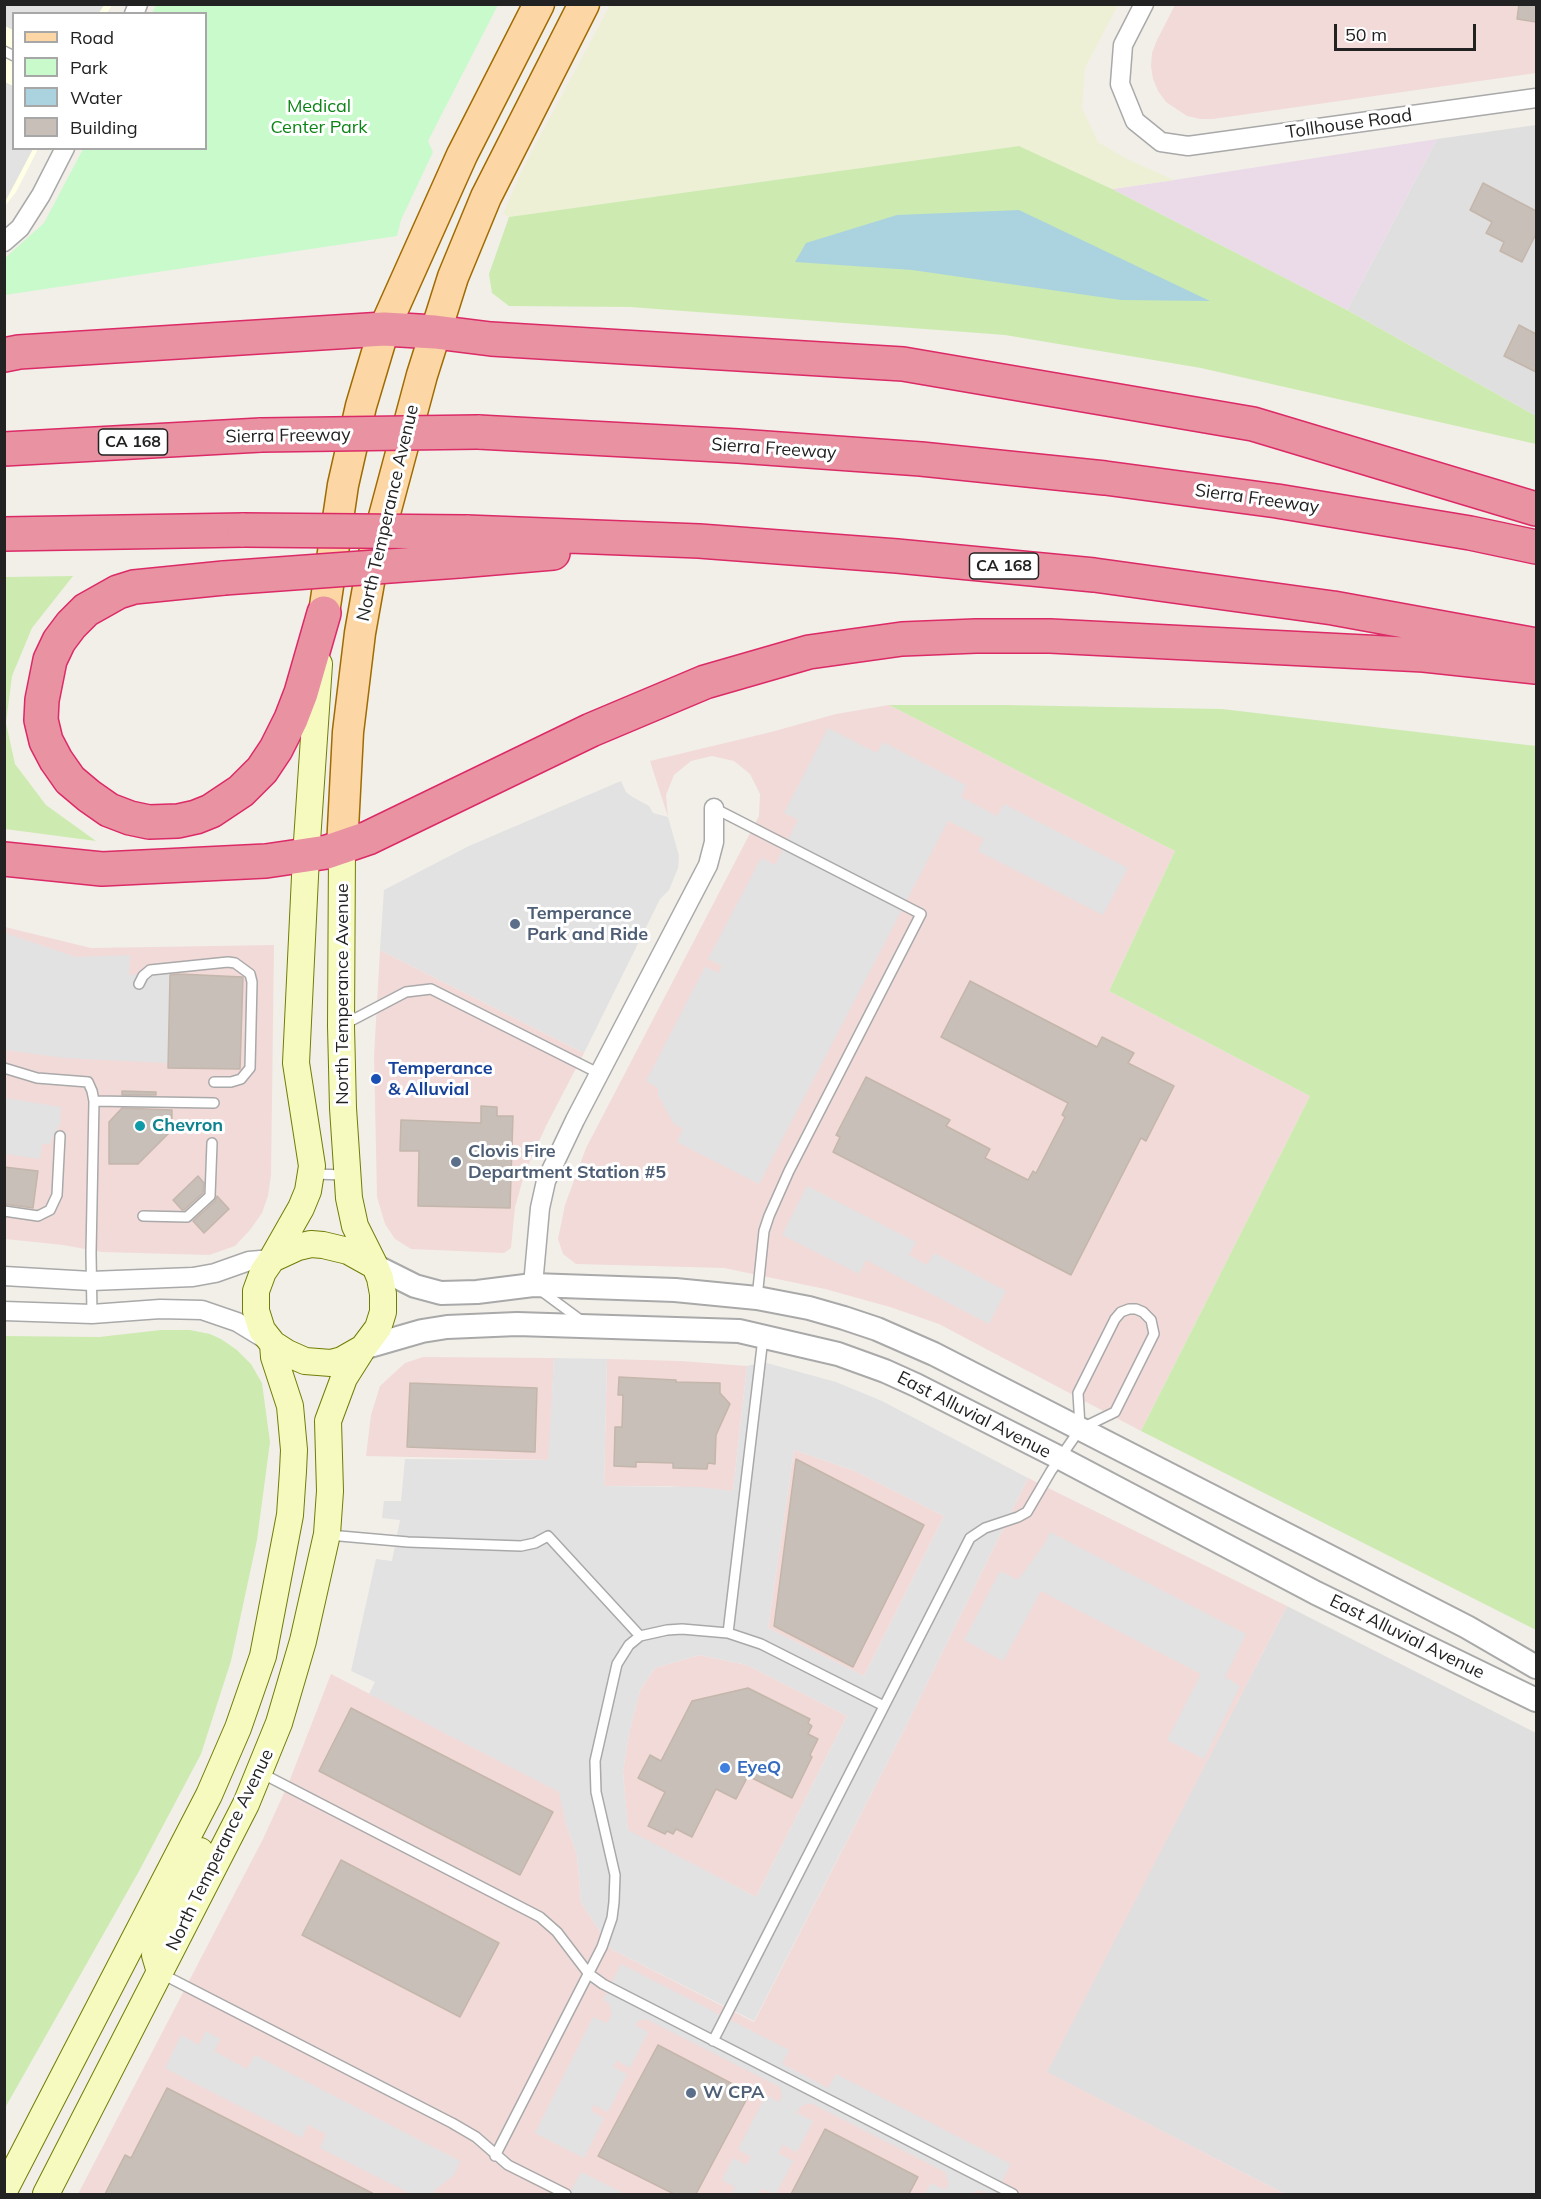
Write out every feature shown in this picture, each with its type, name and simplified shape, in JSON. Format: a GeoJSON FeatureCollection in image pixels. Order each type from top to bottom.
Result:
{"type":"FeatureCollection","features":[{"type":"Feature","properties":{"kind":"highway"},"geometry":{"type":"LineString","coordinates":[[4,355],[19,352],[384,329],[491,339],[903,364],[1253,423],[1536,509]]}},
{"type":"Feature","properties":{"kind":"highway","name":"Sierra Freeway"},"geometry":{"type":"LineString","coordinates":[[4,449],[261,435],[478,432],[726,445],[921,459],[1105,478],[1276,501],[1470,533],[1536,547]]}},
{"type":"Feature","properties":{"kind":"highway"},"geometry":{"type":"LineString","coordinates":[[4,534],[244,530],[462,546]]}},
{"type":"Feature","properties":{"kind":"highway","name":"CA 168"},"geometry":{"type":"LineString","coordinates":[[462,546],[699,541],[897,556],[1094,575],[1333,608],[1536,645]]}},
{"type":"Feature","properties":{"kind":"highway"},"geometry":{"type":"LineString","coordinates":[[324,613],[301,693],[276,749],[262,770],[241,791],[211,811],[178,821],[149,822],[109,810],[70,780],[46,741],[41,720],[42,700],[50,660],[71,625],[86,610],[103,599],[134,587],[224,578],[462,546]]}},
{"type":"Feature","properties":{"kind":"highway"},"geometry":{"type":"LineString","coordinates":[[4,859],[102,869],[266,861],[306,856],[342,848],[591,730],[705,681],[809,652],[903,639],[1050,636],[1424,655],[1536,667]]}},
{"type":"Feature","properties":{"kind":"main road"},"geometry":{"type":"LineString","coordinates":[[272,1259],[298,1247],[311,1244],[348,1251],[375,1266],[383,1294],[383,1312],[378,1328],[363,1348],[342,1360],[317,1363],[296,1357],[273,1344],[262,1330],[255,1301],[258,1282],[301,1208],[311,1174],[311,1153],[296,1063],[306,856],[324,613],[343,485],[361,406],[384,329],[462,155],[539,4]]}},
{"type":"Feature","properties":{"kind":"main road","name":"North Temperance Avenue"},"geometry":{"type":"LineString","coordinates":[[375,1266],[355,1226],[349,1198],[341,1026],[342,848],[348,732],[360,633],[391,485],[453,277],[486,197],[584,4]]}},
{"type":"Feature","properties":{"kind":"main road","name":"North Temperance Avenue"},"geometry":{"type":"LineString","coordinates":[[4,2191],[209,1795],[231,1745],[263,1656],[290,1515],[294,1450],[290,1406],[274,1357],[273,1344]]}},
{"type":"Feature","properties":{"kind":"main road","name":"North Temperance Avenue"},"geometry":{"type":"LineString","coordinates":[[46,2194],[246,1804],[279,1723],[315,1592],[327,1534],[330,1491],[328,1421],[344,1378],[363,1348]]}},
{"type":"Feature","properties":{"kind":"main road"},"geometry":{"type":"LineString","coordinates":[[160,1973],[154,1955],[155,1946],[216,1815],[231,1745]]}},
{"type":"Feature","properties":{"kind":"street","name":"Tollhouse Road"},"geometry":{"type":"LineString","coordinates":[[1144,4],[1123,45],[1120,84],[1135,121],[1161,142],[1188,146],[1536,98]]}},
{"type":"Feature","properties":{"kind":"street"},"geometry":{"type":"LineString","coordinates":[[4,242],[20,228],[41,195],[64,150]]}},
{"type":"Feature","properties":{"kind":"street"},"geometry":{"type":"LineString","coordinates":[[533,1285],[542,1195],[575,1120],[708,865],[714,842],[714,808]]}},
{"type":"Feature","properties":{"kind":"street"},"geometry":{"type":"LineString","coordinates":[[4,1276],[91,1281],[193,1277],[215,1273],[249,1261],[272,1259]]}},
{"type":"Feature","properties":{"kind":"street","name":"East Alluvial Avenue"},"geometry":{"type":"LineString","coordinates":[[375,1266],[415,1286],[441,1293],[477,1292],[533,1285],[675,1290],[757,1298],[809,1308],[878,1329],[934,1354],[1467,1627],[1536,1668]]}},
{"type":"Feature","properties":{"kind":"street"},"geometry":{"type":"LineString","coordinates":[[4,1311],[92,1314],[160,1309],[202,1310],[237,1322],[273,1344]]}},
{"type":"Feature","properties":{"kind":"street","name":"East Alluvial Avenue"},"geometry":{"type":"LineString","coordinates":[[363,1348],[422,1331],[447,1327],[517,1324],[717,1330],[763,1335],[838,1354],[885,1371],[1060,1458],[1316,1593],[1536,1700]]}},
{"type":"Feature","properties":{"kind":"lane"},"geometry":{"type":"LineString","coordinates":[[714,808],[921,914],[789,1171],[769,1216],[762,1243],[757,1298]]}},
{"type":"Feature","properties":{"kind":"lane"},"geometry":{"type":"LineString","coordinates":[[139,984],[150,970],[228,962],[235,963],[250,974],[252,982],[250,1068],[241,1078],[231,1082],[214,1082]]}},
{"type":"Feature","properties":{"kind":"lane"},"geometry":{"type":"LineString","coordinates":[[341,1026],[406,992],[431,989],[600,1074]]}},
{"type":"Feature","properties":{"kind":"lane"},"geometry":{"type":"LineString","coordinates":[[4,1068],[37,1078],[88,1083],[94,1101],[92,1314]]}},
{"type":"Feature","properties":{"kind":"lane"},"geometry":{"type":"LineString","coordinates":[[94,1101],[214,1103]]}},
{"type":"Feature","properties":{"kind":"lane"},"geometry":{"type":"LineString","coordinates":[[4,1211],[38,1216],[51,1210],[57,1195],[60,1136]]}},
{"type":"Feature","properties":{"kind":"lane"},"geometry":{"type":"LineString","coordinates":[[143,1216],[187,1217],[210,1196],[212,1143]]}},
{"type":"Feature","properties":{"kind":"lane"},"geometry":{"type":"LineString","coordinates":[[311,1174],[347,1175]]}},
{"type":"Feature","properties":{"kind":"lane"},"geometry":{"type":"LineString","coordinates":[[533,1285],[588,1326]]}},
{"type":"Feature","properties":{"kind":"lane"},"geometry":{"type":"LineString","coordinates":[[712,2041],[970,1539],[985,1528],[1028,1512],[1043,1483],[1080,1429],[1115,1412],[1154,1334],[1151,1320],[1143,1312],[1129,1309],[1121,1312],[1115,1319],[1078,1393],[1080,1429]]}},
{"type":"Feature","properties":{"kind":"lane"},"geometry":{"type":"LineString","coordinates":[[728,1633],[763,1335]]}},
{"type":"Feature","properties":{"kind":"lane"},"geometry":{"type":"LineString","coordinates":[[327,1534],[408,1542],[521,1546],[535,1543],[548,1536],[640,1636]]}},
{"type":"Feature","properties":{"kind":"lane"},"geometry":{"type":"LineString","coordinates":[[495,2156],[589,1974],[608,1932],[615,1886],[613,1864],[596,1792],[595,1761],[617,1664],[629,1645],[640,1636],[650,1632],[682,1629],[728,1633],[761,1644],[884,1706]]}},
{"type":"Feature","properties":{"kind":"lane"},"geometry":{"type":"LineString","coordinates":[[260,1772],[540,1917],[557,1932],[589,1974],[603,1984],[1013,2194]]}},
{"type":"Feature","properties":{"kind":"lane"},"geometry":{"type":"LineString","coordinates":[[160,1973],[452,2123],[476,2137],[508,2165],[566,2194]]}},
{"type":"Feature","properties":{"kind":"shaded area"},"geometry":{"type":"Polygon","coordinates":[[[5,4],[104,5],[100,12],[12,12],[12,30],[5,26],[5,4]]]}},
{"type":"Feature","properties":{"kind":"shaded area"},"geometry":{"type":"Polygon","coordinates":[[[5,5],[112,5],[108,12],[12,12],[12,150],[37,150],[16,192],[5,206],[5,5]]]}},
{"type":"Feature","properties":{"kind":"shaded area"},"geometry":{"type":"Polygon","coordinates":[[[610,5],[1118,5],[1085,68],[1082,108],[1098,142],[1129,160],[1174,180],[1112,189],[1019,146],[509,217],[503,214],[523,168],[610,5]]]}},
{"type":"Feature","properties":{"kind":"shaded area"},"geometry":{"type":"Polygon","coordinates":[[[1175,5],[1536,5],[1536,73],[1200,119],[1187,116],[1166,102],[1153,79],[1152,53],[1175,5]]]}},
{"type":"Feature","properties":{"kind":"shaded area"},"geometry":{"type":"Polygon","coordinates":[[[5,82],[12,86],[12,150],[32,150],[5,202],[5,82]]]}},
{"type":"Feature","properties":{"kind":"shaded area"},"geometry":{"type":"Polygon","coordinates":[[[1536,125],[1536,416],[1347,310],[1437,139],[1536,125]]]}},
{"type":"Feature","properties":{"kind":"shaded area"},"geometry":{"type":"Polygon","coordinates":[[[1437,139],[1347,310],[1112,189],[1174,180],[1437,139]]]}},
{"type":"Feature","properties":{"kind":"shaded area"},"geometry":{"type":"Polygon","coordinates":[[[889,705],[1175,851],[1109,991],[1310,1096],[1141,1431],[939,1324],[890,1307],[825,1289],[724,1268],[576,1264],[563,1254],[558,1239],[565,1205],[586,1148],[759,816],[760,794],[750,774],[734,761],[712,756],[691,761],[674,775],[666,795],[668,817],[650,761],[836,714],[889,705]]]}},
{"type":"Feature","properties":{"kind":"shaded area"},"geometry":{"type":"Polygon","coordinates":[[[828,728],[877,753],[883,742],[966,785],[961,797],[997,816],[1004,804],[1128,868],[1103,915],[978,851],[984,839],[948,821],[759,1184],[677,1142],[683,1129],[674,1124],[658,1095],[658,1088],[646,1081],[705,967],[719,973],[722,966],[708,959],[761,858],[775,865],[798,820],[784,813],[828,728]]]}},
{"type":"Feature","properties":{"kind":"shaded area","name":"Temperance Park and Ride"},"geometry":{"type":"Polygon","coordinates":[[[621,781],[626,792],[649,806],[653,813],[668,817],[679,856],[678,868],[669,890],[660,899],[584,1053],[380,950],[384,890],[469,846],[621,781]]]}},
{"type":"Feature","properties":{"kind":"shaded area"},"geometry":{"type":"Polygon","coordinates":[[[5,927],[91,948],[274,945],[271,1175],[268,1196],[262,1213],[235,1246],[209,1255],[102,1252],[5,1239],[5,927]]]}},
{"type":"Feature","properties":{"kind":"shaded area"},"geometry":{"type":"Polygon","coordinates":[[[5,933],[76,957],[130,955],[129,975],[170,974],[168,1063],[64,1058],[5,1050],[5,933]]]}},
{"type":"Feature","properties":{"kind":"shaded area"},"geometry":{"type":"Polygon","coordinates":[[[380,950],[584,1053],[525,1172],[515,1207],[511,1248],[504,1253],[411,1249],[395,1239],[385,1224],[377,1197],[374,1056],[380,950]]]}},
{"type":"Feature","properties":{"kind":"shaded area"},"geometry":{"type":"Polygon","coordinates":[[[5,1098],[61,1107],[60,1123],[50,1144],[42,1144],[40,1159],[5,1154],[5,1098]]]}},
{"type":"Feature","properties":{"kind":"shaded area"},"geometry":{"type":"Polygon","coordinates":[[[807,1186],[916,1242],[909,1255],[927,1265],[934,1253],[1006,1291],[989,1324],[866,1260],[859,1274],[782,1235],[807,1186]]]}},
{"type":"Feature","properties":{"kind":"shaded area"},"geometry":{"type":"Polygon","coordinates":[[[423,1357],[554,1358],[549,1460],[366,1456],[371,1415],[380,1386],[405,1363],[423,1357]]]}},
{"type":"Feature","properties":{"kind":"shaded area"},"geometry":{"type":"Polygon","coordinates":[[[554,1358],[607,1359],[604,1486],[699,1487],[733,1491],[747,1366],[763,1362],[836,1382],[882,1401],[1028,1478],[905,1728],[754,2021],[611,1949],[581,1902],[577,1855],[566,1824],[559,1792],[369,1694],[375,1682],[351,1671],[376,1559],[392,1561],[400,1520],[382,1518],[384,1501],[401,1501],[405,1459],[548,1460],[554,1358]],[[794,1450],[768,1628],[864,1676],[944,1516],[855,1471],[794,1450]],[[699,1655],[655,1668],[640,1690],[629,1733],[623,1772],[628,1830],[756,1897],[847,1716],[747,1665],[699,1655]]]}},
{"type":"Feature","properties":{"kind":"shaded area"},"geometry":{"type":"Polygon","coordinates":[[[607,1359],[747,1366],[733,1491],[666,1486],[604,1486],[607,1359]]]}},
{"type":"Feature","properties":{"kind":"shaded area"},"geometry":{"type":"Polygon","coordinates":[[[794,1450],[855,1471],[944,1516],[864,1676],[768,1628],[794,1450]]]}},
{"type":"Feature","properties":{"kind":"shaded area"},"geometry":{"type":"Polygon","coordinates":[[[1028,1478],[1287,1606],[1047,2072],[1285,2194],[78,2194],[263,1839],[289,1782],[331,1674],[560,1792],[566,1824],[577,1855],[581,1902],[611,1949],[754,2022],[905,1728],[1028,1478]]]}},
{"type":"Feature","properties":{"kind":"shaded area"},"geometry":{"type":"Polygon","coordinates":[[[1050,1532],[1246,1634],[1225,1677],[1240,1686],[1204,1759],[1167,1740],[1201,1674],[1041,1591],[1003,1661],[964,1640],[1000,1571],[1018,1580],[1045,1543],[1050,1532]]]}},
{"type":"Feature","properties":{"kind":"shaded area"},"geometry":{"type":"Polygon","coordinates":[[[1287,1606],[1536,1733],[1536,2194],[1285,2194],[1046,2072],[1287,1606]]]}},
{"type":"Feature","properties":{"kind":"shaded area"},"geometry":{"type":"Polygon","coordinates":[[[699,1655],[747,1665],[847,1716],[756,1897],[628,1831],[623,1772],[629,1733],[640,1690],[655,1668],[699,1655]]]}},
{"type":"Feature","properties":{"kind":"shaded area"},"geometry":{"type":"Polygon","coordinates":[[[621,1964],[789,2050],[782,2064],[828,2088],[836,2074],[1011,2164],[995,2194],[980,2190],[969,2194],[925,2194],[931,2183],[945,2190],[949,2184],[945,2172],[811,2103],[801,2106],[797,2113],[813,2121],[797,2152],[783,2145],[778,2153],[793,2161],[776,2194],[761,2189],[758,2194],[732,2194],[735,2187],[722,2180],[733,2158],[747,2165],[751,2157],[738,2149],[766,2095],[779,2102],[782,2097],[780,2087],[646,2019],[638,2021],[635,2025],[648,2032],[630,2068],[617,2061],[613,2067],[627,2074],[608,2112],[594,2105],[591,2111],[604,2118],[584,2158],[535,2133],[593,2017],[607,2023],[612,2015],[609,2003],[603,2000],[621,1964]]]}},
{"type":"Feature","properties":{"kind":"shaded area"},"geometry":{"type":"Polygon","coordinates":[[[206,2031],[220,2039],[214,2051],[247,2069],[255,2055],[460,2161],[454,2175],[433,2194],[411,2194],[320,2148],[326,2134],[308,2125],[302,2138],[165,2068],[181,2035],[199,2045],[206,2031]]]}},
{"type":"Feature","properties":{"kind":"shaded area"},"geometry":{"type":"Polygon","coordinates":[[[581,2172],[621,2192],[619,2194],[569,2194],[581,2172]]]}},
{"type":"Feature","properties":{"kind":"green space","name":"Medical Center Park"},"geometry":{"type":"Polygon","coordinates":[[[156,4],[498,5],[428,141],[433,152],[401,220],[397,236],[5,295],[5,258],[44,223],[82,150],[207,150],[207,12],[152,12],[156,4]]]}},
{"type":"Feature","properties":{"kind":"green space"},"geometry":{"type":"Polygon","coordinates":[[[1019,146],[1112,189],[1347,310],[1536,416],[1536,444],[1201,368],[1005,335],[630,307],[509,306],[492,293],[489,274],[509,217],[1019,146]]]}},
{"type":"Feature","properties":{"kind":"green space"},"geometry":{"type":"Polygon","coordinates":[[[73,576],[32,628],[12,676],[6,723],[15,764],[46,805],[96,841],[5,829],[5,577],[73,576]]]}},
{"type":"Feature","properties":{"kind":"green space"},"geometry":{"type":"Polygon","coordinates":[[[889,705],[1222,709],[1536,746],[1536,1630],[1141,1431],[1310,1096],[1109,991],[1175,851],[889,705]]]}},
{"type":"Feature","properties":{"kind":"green space"},"geometry":{"type":"Polygon","coordinates":[[[161,1330],[190,1330],[221,1339],[251,1364],[262,1383],[270,1442],[257,1540],[231,1661],[201,1754],[138,1873],[5,2108],[5,1336],[99,1337],[161,1330]]]}},
{"type":"Feature","properties":{"kind":"water"},"geometry":{"type":"Polygon","coordinates":[[[1019,210],[1210,301],[1121,300],[912,270],[795,262],[806,243],[897,215],[1019,210]]]}},
{"type":"Feature","properties":{"kind":"building"},"geometry":{"type":"Polygon","coordinates":[[[1519,4],[1536,4],[1536,22],[1517,19],[1519,4]]]}},
{"type":"Feature","properties":{"kind":"building"},"geometry":{"type":"Polygon","coordinates":[[[1483,183],[1536,211],[1536,234],[1522,262],[1500,251],[1504,242],[1486,233],[1492,222],[1470,210],[1483,183]]]}},
{"type":"Feature","properties":{"kind":"building"},"geometry":{"type":"Polygon","coordinates":[[[1519,325],[1536,334],[1536,372],[1504,356],[1519,325]]]}},
{"type":"Feature","properties":{"kind":"building"},"geometry":{"type":"Polygon","coordinates":[[[170,975],[243,977],[240,1069],[168,1068],[170,975]]]}},
{"type":"Feature","properties":{"kind":"building"},"geometry":{"type":"Polygon","coordinates":[[[970,981],[1097,1047],[1102,1037],[1134,1053],[1128,1063],[1174,1086],[1146,1141],[1141,1138],[1071,1275],[833,1152],[840,1137],[836,1135],[866,1077],[950,1120],[946,1126],[990,1149],[985,1158],[1028,1180],[1033,1171],[1036,1173],[1065,1117],[1062,1115],[1068,1103],[941,1037],[970,981]]]}},
{"type":"Feature","properties":{"kind":"building"},"geometry":{"type":"Polygon","coordinates":[[[122,1091],[156,1092],[156,1095],[122,1095],[122,1091]]]}},
{"type":"Feature","properties":{"kind":"building"},"geometry":{"type":"Polygon","coordinates":[[[481,1106],[497,1107],[497,1116],[513,1116],[510,1208],[418,1206],[419,1151],[400,1151],[401,1120],[481,1123],[481,1106]]]}},
{"type":"Feature","properties":{"kind":"building","name":"Chevron"},"geometry":{"type":"Polygon","coordinates":[[[122,1108],[172,1110],[172,1130],[138,1164],[109,1164],[109,1122],[122,1108]]]}},
{"type":"Feature","properties":{"kind":"building"},"geometry":{"type":"Polygon","coordinates":[[[4,1167],[38,1171],[33,1208],[4,1204],[4,1167]]]}},
{"type":"Feature","properties":{"kind":"building"},"geometry":{"type":"Polygon","coordinates":[[[198,1176],[204,1183],[203,1193],[182,1210],[173,1200],[198,1176]]]}},
{"type":"Feature","properties":{"kind":"building"},"geometry":{"type":"Polygon","coordinates":[[[217,1196],[229,1209],[204,1233],[193,1221],[215,1201],[217,1196]]]}},
{"type":"Feature","properties":{"kind":"building"},"geometry":{"type":"Polygon","coordinates":[[[619,1377],[720,1383],[720,1393],[730,1404],[716,1435],[715,1464],[708,1463],[707,1469],[673,1468],[673,1463],[636,1462],[636,1467],[614,1466],[615,1427],[622,1427],[623,1395],[618,1395],[619,1377]]]}},
{"type":"Feature","properties":{"kind":"building"},"geometry":{"type":"Polygon","coordinates":[[[410,1383],[537,1388],[535,1452],[407,1447],[410,1383]]]}},
{"type":"Feature","properties":{"kind":"building"},"geometry":{"type":"Polygon","coordinates":[[[796,1459],[924,1525],[853,1667],[774,1626],[796,1459]]]}},
{"type":"Feature","properties":{"kind":"building","name":"EyeQ"},"geometry":{"type":"Polygon","coordinates":[[[748,1688],[810,1719],[808,1723],[812,1726],[808,1734],[818,1739],[792,1798],[748,1776],[736,1799],[716,1789],[692,1837],[676,1829],[673,1834],[667,1831],[665,1834],[648,1826],[665,1792],[638,1778],[650,1755],[661,1761],[692,1701],[748,1688]]]}},
{"type":"Feature","properties":{"kind":"building"},"geometry":{"type":"Polygon","coordinates":[[[351,1708],[553,1812],[520,1875],[319,1771],[351,1708]]]}},
{"type":"Feature","properties":{"kind":"building"},"geometry":{"type":"Polygon","coordinates":[[[341,1860],[499,1943],[460,2017],[302,1935],[341,1860]]]}},
{"type":"Feature","properties":{"kind":"building"},"geometry":{"type":"Polygon","coordinates":[[[658,2045],[750,2093],[696,2194],[674,2194],[598,2156],[658,2045]]]}},
{"type":"Feature","properties":{"kind":"building"},"geometry":{"type":"Polygon","coordinates":[[[167,2088],[374,2194],[105,2194],[125,2155],[131,2158],[167,2088]]]}},
{"type":"Feature","properties":{"kind":"building"},"geometry":{"type":"Polygon","coordinates":[[[825,2129],[918,2177],[909,2194],[791,2194],[825,2129]]]}},
{"type":"Feature","properties":{"kind":"place","name":"Temperance Park and Ride"},"geometry":{"type":"Point","coordinates":[515,924]}},
{"type":"Feature","properties":{"kind":"place","name":"Temperance & Alluvial"},"geometry":{"type":"Point","coordinates":[376,1079]}},
{"type":"Feature","properties":{"kind":"place","name":"Chevron"},"geometry":{"type":"Point","coordinates":[140,1126]}},
{"type":"Feature","properties":{"kind":"place","name":"Clovis Fire Department Station #5"},"geometry":{"type":"Point","coordinates":[456,1162]}},
{"type":"Feature","properties":{"kind":"place","name":"EyeQ"},"geometry":{"type":"Point","coordinates":[725,1768]}},
{"type":"Feature","properties":{"kind":"place","name":"W CPA"},"geometry":{"type":"Point","coordinates":[691,2093]}}]}
